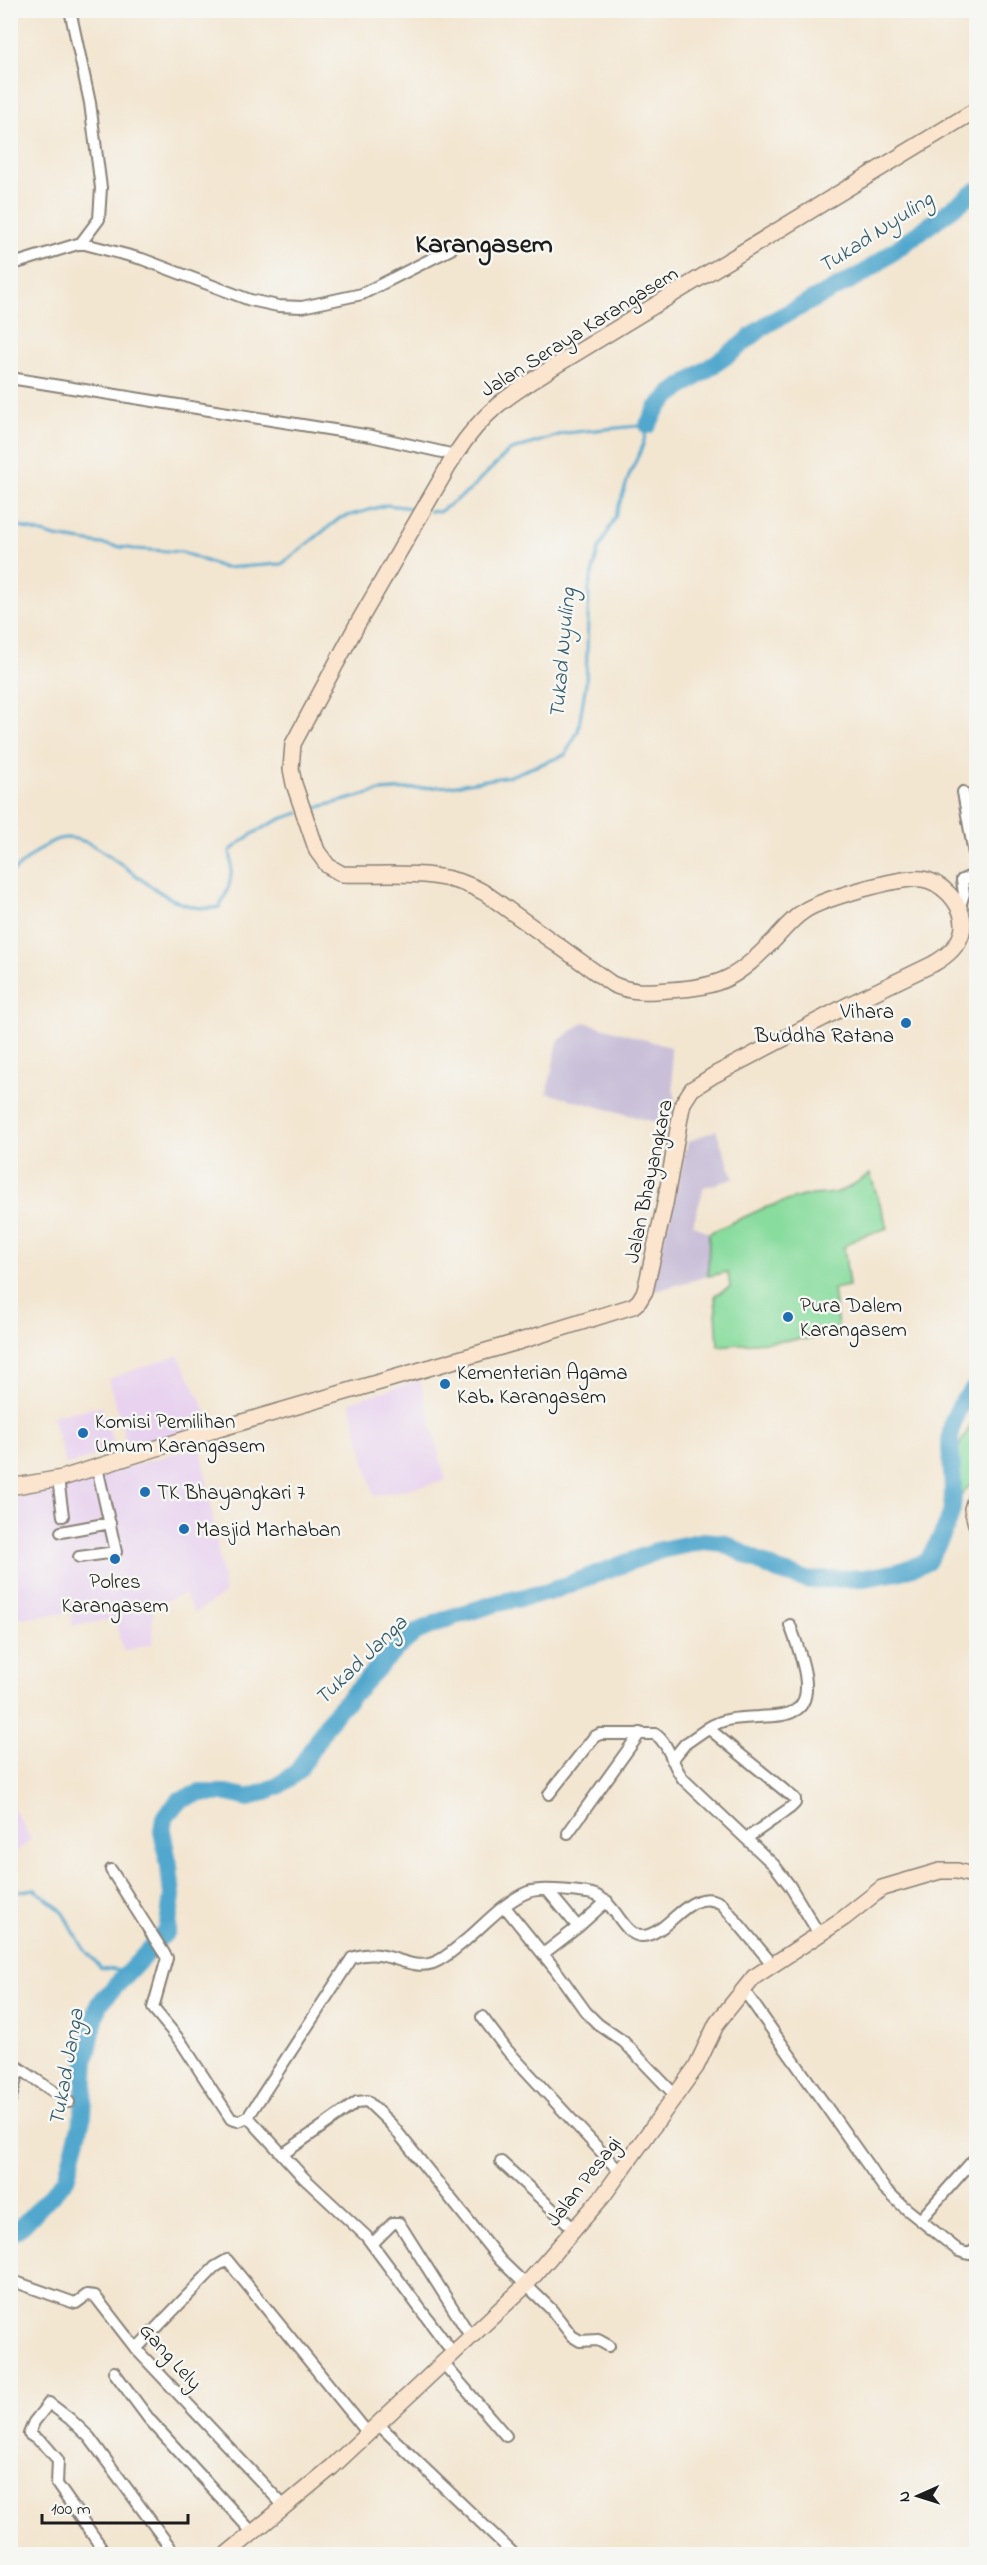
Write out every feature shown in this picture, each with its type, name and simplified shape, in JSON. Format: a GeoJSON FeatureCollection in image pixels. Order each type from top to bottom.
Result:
{"type":"FeatureCollection","features":[{"type":"Feature","properties":{"kind":"street"},"geometry":{"type":"LineString","coordinates":[[70,10],[90,102],[101,188],[99,219],[81,243]]}},
{"type":"Feature","properties":{"kind":"street","name":"Jalan Seraya Karangasem"},"geometry":{"type":"LineString","coordinates":[[959,909],[944,889],[928,880],[913,879],[887,883],[807,909],[746,967],[720,983],[690,990],[640,992],[612,984],[474,887],[429,875],[342,874],[328,867],[317,851],[298,800],[291,755],[297,733],[415,524],[455,455],[484,416],[514,392],[976,111]]}},
{"type":"Feature","properties":{"kind":"street"},"geometry":{"type":"LineString","coordinates":[[10,265],[81,243],[152,262],[250,300],[278,306],[302,307],[362,294],[451,249]]}},
{"type":"Feature","properties":{"kind":"street"},"geometry":{"type":"LineString","coordinates":[[10,378],[372,436],[455,455]]}},
{"type":"Feature","properties":{"kind":"street"},"geometry":{"type":"LineString","coordinates":[[963,792],[976,865]]}},
{"type":"Feature","properties":{"kind":"street"},"geometry":{"type":"LineString","coordinates":[[959,909],[964,894],[963,880],[976,874]]}},
{"type":"Feature","properties":{"kind":"street","name":"Jalan Bhayangkara"},"geometry":{"type":"LineString","coordinates":[[11,1485],[58,1479],[514,1343],[636,1304],[645,1291],[683,1103],[692,1089],[777,1041],[948,956],[961,937],[962,925],[959,909]]}},
{"type":"Feature","properties":{"kind":"street"},"geometry":{"type":"LineString","coordinates":[[79,1557],[116,1552],[97,1467]]}},
{"type":"Feature","properties":{"kind":"street"},"geometry":{"type":"LineString","coordinates":[[58,1479],[63,1516]]}},
{"type":"Feature","properties":{"kind":"street"},"geometry":{"type":"LineString","coordinates":[[976,1496],[972,1509],[976,1524]]}},
{"type":"Feature","properties":{"kind":"street"},"geometry":{"type":"LineString","coordinates":[[61,1532],[110,1523]]}},
{"type":"Feature","properties":{"kind":"street"},"geometry":{"type":"LineString","coordinates":[[672,1760],[686,1744],[708,1728],[729,1718],[788,1714],[802,1706],[806,1699],[805,1674],[790,1625]]}},
{"type":"Feature","properties":{"kind":"street"},"geometry":{"type":"LineString","coordinates":[[708,1728],[795,1799],[795,1803],[790,1808],[747,1838]]}},
{"type":"Feature","properties":{"kind":"street"},"geometry":{"type":"LineString","coordinates":[[549,1794],[594,1737],[600,1734],[649,1732],[658,1736],[684,1779],[774,1866],[790,1886],[819,1934]]}},
{"type":"Feature","properties":{"kind":"street"},"geometry":{"type":"LineString","coordinates":[[568,1833],[640,1733]]}},
{"type":"Feature","properties":{"kind":"street"},"geometry":{"type":"LineString","coordinates":[[111,1870],[167,1958],[154,2001],[155,2013],[181,2042],[231,2119],[238,2121],[248,2117],[352,1958],[374,1953],[385,1954],[415,1964],[432,1964],[451,1953],[506,1907],[528,1892],[590,1893],[607,1901],[630,1931],[640,1936],[650,1934],[690,1905],[705,1899],[716,1900],[722,1904],[773,1965]]}},
{"type":"Feature","properties":{"kind":"street","name":"Jalan Pesagi"},"geometry":{"type":"LineString","coordinates":[[227,2554],[332,2467],[525,2286],[589,2213],[620,2172],[696,2067],[717,2023],[754,1977],[844,1918],[870,1896],[894,1884],[940,1871],[957,1871],[976,1876]]}},
{"type":"Feature","properties":{"kind":"street"},"geometry":{"type":"LineString","coordinates":[[548,1891],[578,1927]]}},
{"type":"Feature","properties":{"kind":"street"},"geometry":{"type":"LineString","coordinates":[[543,1954],[607,1901]]}},
{"type":"Feature","properties":{"kind":"street"},"geometry":{"type":"LineString","coordinates":[[506,1907],[594,2020],[624,2042],[676,2096]]}},
{"type":"Feature","properties":{"kind":"street"},"geometry":{"type":"LineString","coordinates":[[743,1989],[884,2188],[965,2255],[973,2253],[976,2249]]}},
{"type":"Feature","properties":{"kind":"street"},"geometry":{"type":"LineString","coordinates":[[482,2017],[507,2050],[620,2172]]}},
{"type":"Feature","properties":{"kind":"street"},"geometry":{"type":"LineString","coordinates":[[10,2101],[14,2065],[69,2102]]}},
{"type":"Feature","properties":{"kind":"street"},"geometry":{"type":"LineString","coordinates":[[284,2154],[357,2102],[367,2101],[390,2123],[467,2220],[525,2286],[551,2310],[576,2339],[598,2340],[609,2346]]}},
{"type":"Feature","properties":{"kind":"street"},"geometry":{"type":"LineString","coordinates":[[248,2117],[304,2178],[372,2244],[448,2358],[506,2436]]}},
{"type":"Feature","properties":{"kind":"street"},"geometry":{"type":"LineString","coordinates":[[920,2220],[976,2157]]}},
{"type":"Feature","properties":{"kind":"street"},"geometry":{"type":"LineString","coordinates":[[501,2162],[574,2229]]}},
{"type":"Feature","properties":{"kind":"street"},"geometry":{"type":"LineString","coordinates":[[372,2244],[393,2223],[399,2223],[471,2337]]}},
{"type":"Feature","properties":{"kind":"street"},"geometry":{"type":"LineString","coordinates":[[136,2349],[215,2267],[227,2260],[372,2428],[514,2554]]}},
{"type":"Feature","properties":{"kind":"street","name":"Gang Lely"},"geometry":{"type":"LineString","coordinates":[[10,2280],[76,2303],[87,2295],[95,2296],[136,2349],[284,2506]]}},
{"type":"Feature","properties":{"kind":"street"},"geometry":{"type":"LineString","coordinates":[[114,2372],[149,2419],[253,2533]]}},
{"type":"Feature","properties":{"kind":"street"},"geometry":{"type":"LineString","coordinates":[[106,2554],[57,2484],[58,2460],[45,2445],[28,2434],[46,2404],[51,2404],[58,2409],[89,2437],[175,2554]]}},
{"type":"Feature","properties":{"kind":"shaded area"},"geometry":{"type":"Polygon","coordinates":[[[584,1022],[670,1047],[675,1107],[669,1126],[547,1093],[558,1041],[584,1022]]]}},
{"type":"Feature","properties":{"kind":"shaded area"},"geometry":{"type":"Polygon","coordinates":[[[716,1130],[734,1179],[704,1187],[693,1224],[709,1233],[708,1276],[651,1292],[688,1142],[716,1130]]]}},
{"type":"Feature","properties":{"kind":"shaded area"},"geometry":{"type":"Polygon","coordinates":[[[178,1355],[212,1423],[127,1450],[108,1379],[178,1355]]]}},
{"type":"Feature","properties":{"kind":"shaded area"},"geometry":{"type":"Polygon","coordinates":[[[420,1380],[446,1481],[374,1496],[350,1402],[420,1380]]]}},
{"type":"Feature","properties":{"kind":"shaded area","name":"Komisi Pemilihan Umum Karangasem"},"geometry":{"type":"Polygon","coordinates":[[[102,1406],[115,1450],[66,1465],[52,1416],[102,1406]]]}},
{"type":"Feature","properties":{"kind":"shaded area","name":"Polres Karangasem"},"geometry":{"type":"Polygon","coordinates":[[[201,1445],[225,1594],[194,1613],[185,1594],[153,1605],[152,1644],[123,1651],[115,1619],[72,1626],[71,1613],[11,1619],[10,1498],[44,1494],[201,1445]]]}},
{"type":"Feature","properties":{"kind":"shaded area"},"geometry":{"type":"Polygon","coordinates":[[[11,1804],[31,1839],[10,1856],[11,1804]]]}},
{"type":"Feature","properties":{"kind":"green space"},"geometry":{"type":"Polygon","coordinates":[[[870,1174],[888,1228],[859,1237],[844,1247],[849,1286],[833,1289],[839,1336],[718,1346],[715,1295],[730,1287],[728,1272],[708,1276],[709,1233],[764,1208],[803,1196],[835,1193],[848,1188],[870,1174]]]}},
{"type":"Feature","properties":{"kind":"green space"},"geometry":{"type":"Polygon","coordinates":[[[976,1416],[976,1477],[961,1496],[956,1484],[954,1463],[959,1445],[976,1416]]]}},
{"type":"Feature","properties":{"kind":"waterway","name":"Tukad Nyuling"},"geometry":{"type":"LineString","coordinates":[[648,425],[657,408],[671,394],[732,352],[767,324],[864,273],[976,191]]}},
{"type":"Feature","properties":{"kind":"waterway","name":"Tukad Nyuling"},"geometry":{"type":"LineString","coordinates":[[308,810],[380,791],[451,786],[510,776],[565,755],[578,731],[586,683],[589,587],[598,551],[615,517],[630,473],[642,448],[648,425],[565,433],[509,451],[469,491],[439,512],[429,511]]}},
{"type":"Feature","properties":{"kind":"waterway"},"geometry":{"type":"LineString","coordinates":[[10,524],[56,537],[134,549],[182,552],[224,568],[282,564],[340,518],[387,505],[419,509]]}},
{"type":"Feature","properties":{"kind":"waterway","name":"Tukad Nyuling"},"geometry":{"type":"LineString","coordinates":[[10,874],[53,841],[77,839],[96,847],[175,900],[196,907],[219,907],[230,880],[232,866],[230,851],[262,828],[299,813]]}},
{"type":"Feature","properties":{"kind":"waterway","name":"Tukad Janga"},"geometry":{"type":"LineString","coordinates":[[10,2234],[23,2225],[66,2179],[83,2115],[86,2059],[98,2005],[167,1931],[172,1896],[162,1831],[164,1818],[180,1800],[200,1793],[227,1793],[249,1798],[278,1786],[298,1771],[333,1715],[396,1649],[416,1632],[449,1618],[498,1603],[548,1592],[661,1550],[703,1541],[723,1543],[778,1571],[807,1580],[864,1578],[898,1572],[927,1562],[945,1529],[952,1508],[951,1430],[955,1416],[963,1402],[976,1387]]}},
{"type":"Feature","properties":{"kind":"waterway"},"geometry":{"type":"LineString","coordinates":[[10,1893],[34,1889],[61,1910],[84,1949],[101,1968],[129,1972]]}},
{"type":"Feature","properties":{"kind":"place","name":"Vihara Buddha Ratana"},"geometry":{"type":"Point","coordinates":[906,1023]}},
{"type":"Feature","properties":{"kind":"place","name":"Pura Dalem Karangasem"},"geometry":{"type":"Point","coordinates":[788,1317]}},
{"type":"Feature","properties":{"kind":"place","name":"Kementerian Agama Kab. Karangasem"},"geometry":{"type":"Point","coordinates":[445,1384]}},
{"type":"Feature","properties":{"kind":"place","name":"Komisi Pemilihan Umum Karangasem"},"geometry":{"type":"Point","coordinates":[83,1433]}},
{"type":"Feature","properties":{"kind":"place","name":"TK Bhayangkari 7"},"geometry":{"type":"Point","coordinates":[145,1492]}},
{"type":"Feature","properties":{"kind":"place","name":"Masjid Marhaban"},"geometry":{"type":"Point","coordinates":[184,1529]}},
{"type":"Feature","properties":{"kind":"place","name":"Polres Karangasem"},"geometry":{"type":"Point","coordinates":[115,1559]}},
{"type":"Feature","properties":{"kind":"district","name":"Karangasem"},"geometry":{"type":"Point","coordinates":[484,243]}}]}
